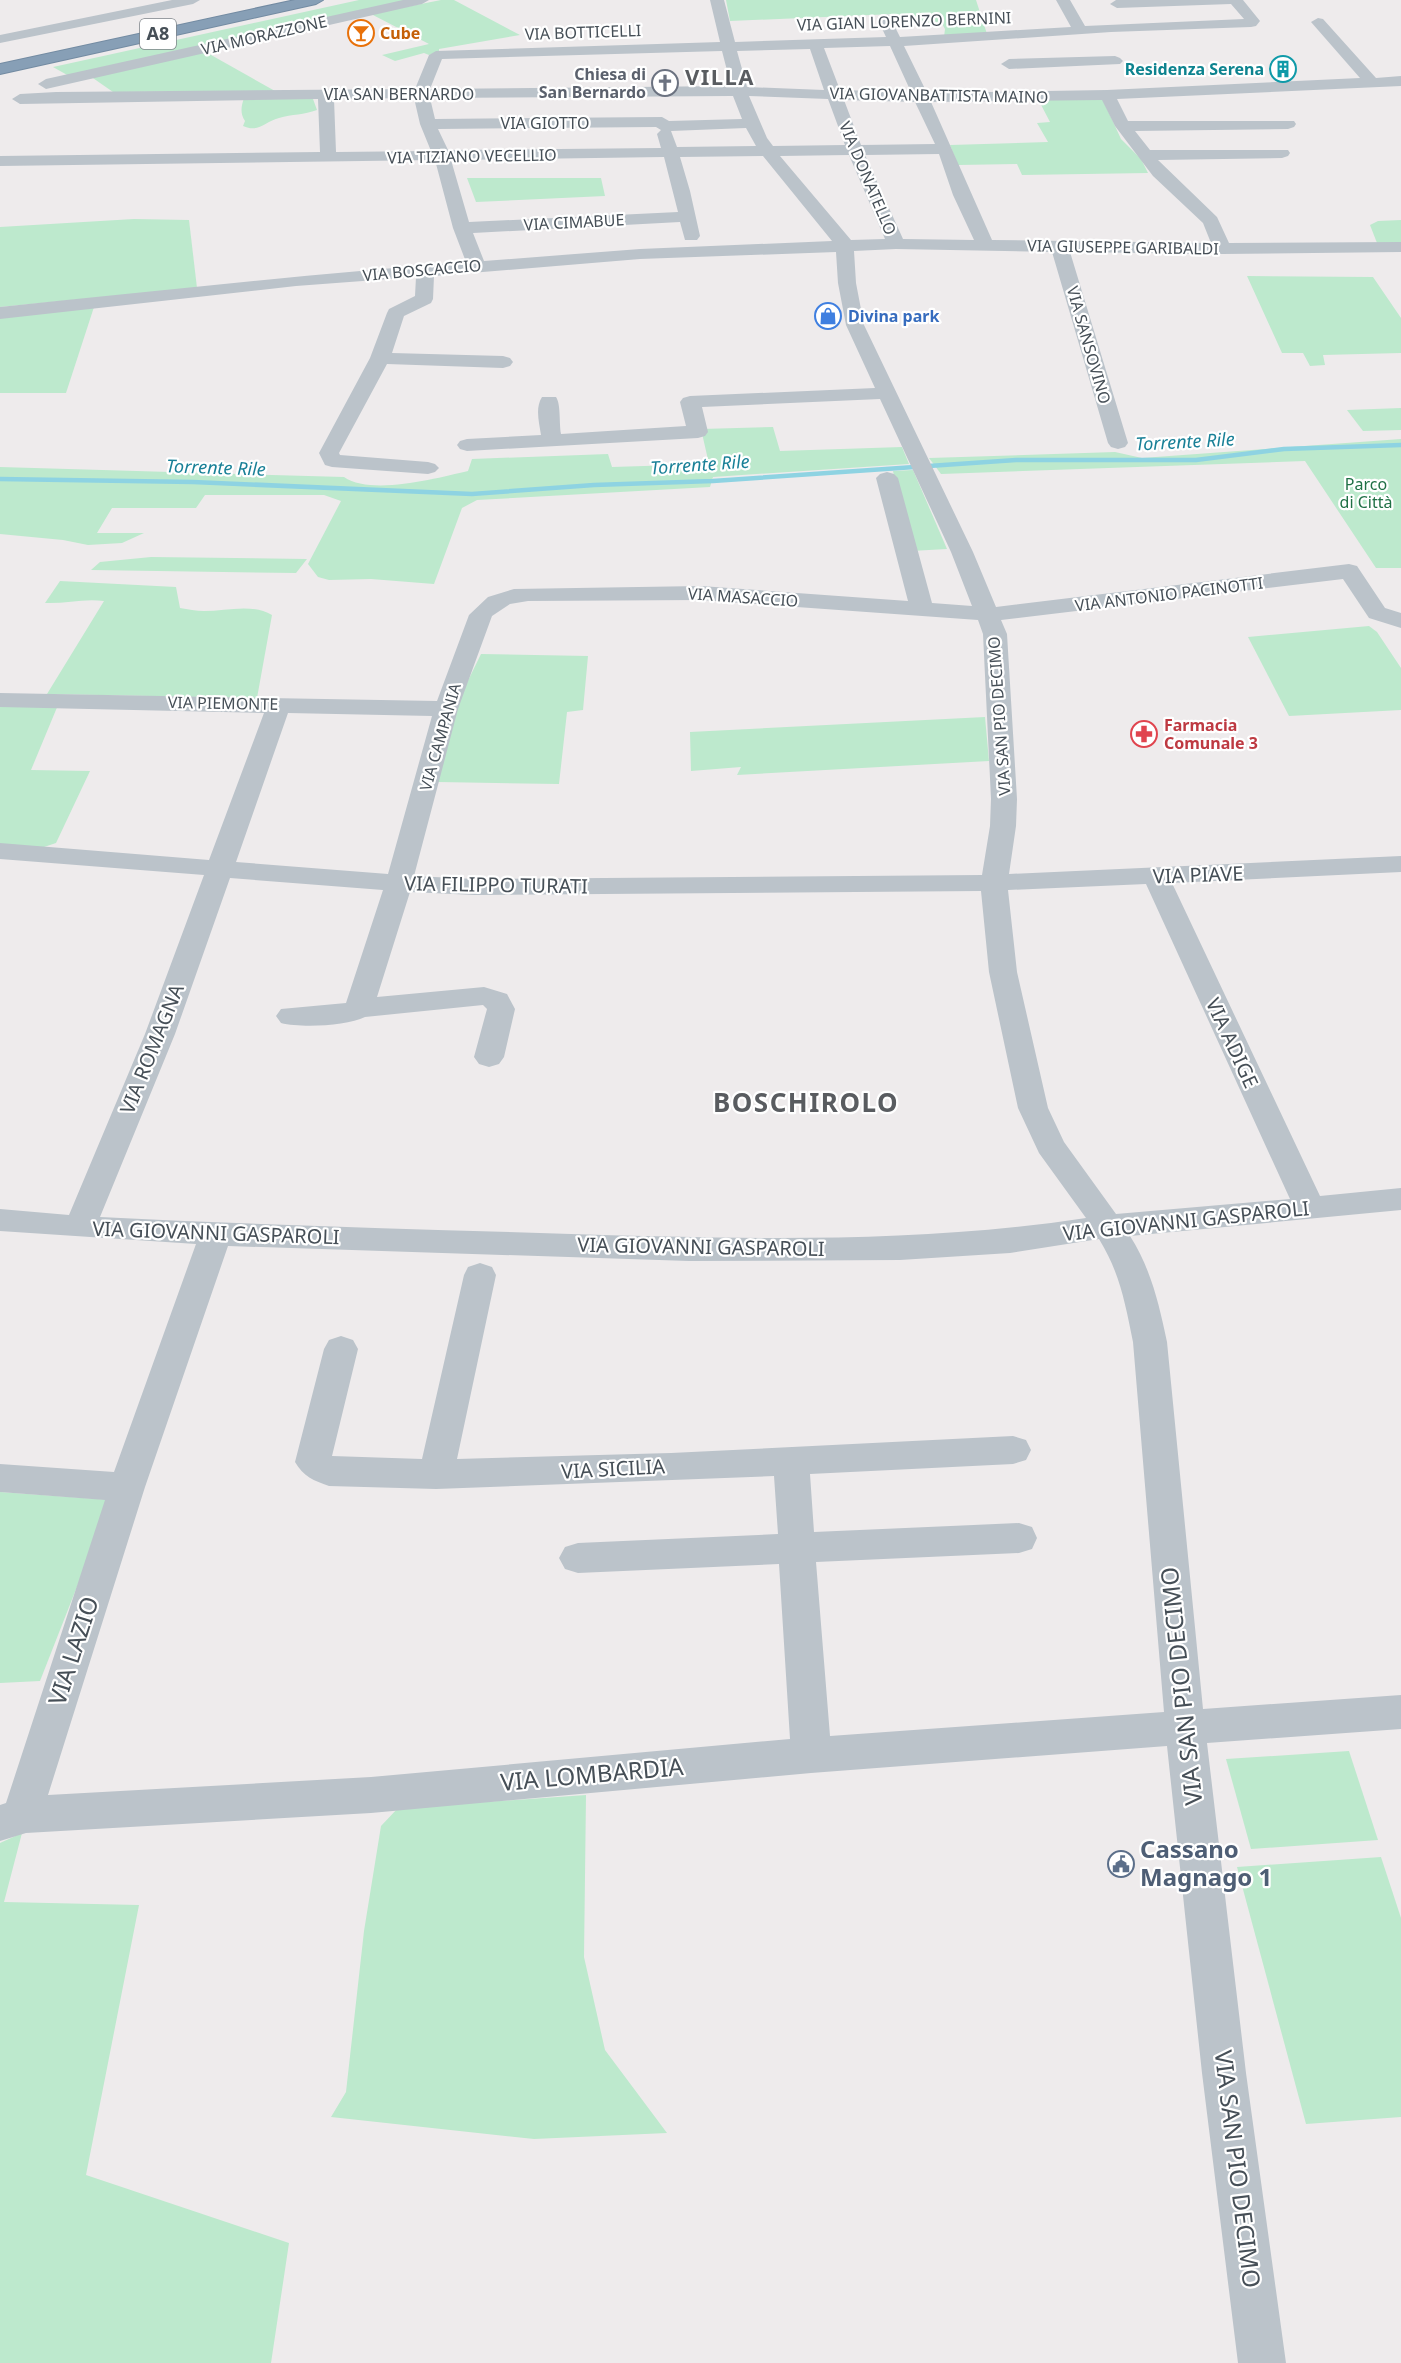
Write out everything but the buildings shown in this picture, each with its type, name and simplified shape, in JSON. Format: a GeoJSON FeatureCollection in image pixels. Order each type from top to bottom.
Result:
{"type":"FeatureCollection","features":[{"type":"Feature","properties":{"kind":"highway","name":"A8"},"geometry":{"type":"LineString","coordinates":[[0,62],[285,0]]}},
{"type":"Feature","properties":{"kind":"highway","name":"A8"},"geometry":{"type":"LineString","coordinates":[[0,69],[316,0]]}},
{"type":"Feature","properties":{"kind":"street"},"geometry":{"type":"LineString","coordinates":[[0,39],[193,0]]}},
{"type":"Feature","properties":{"kind":"street","name":"VIA MORAZZONE"},"geometry":{"type":"LineString","coordinates":[[13,98],[38,89],[422,0]]}},
{"type":"Feature","properties":{"kind":"street"},"geometry":{"type":"LineString","coordinates":[[717,0],[741,91],[752,123],[769,152],[845,245]]}},
{"type":"Feature","properties":{"kind":"street"},"geometry":{"type":"LineString","coordinates":[[1064,0],[1080,30]]}},
{"type":"Feature","properties":{"kind":"street"},"geometry":{"type":"LineString","coordinates":[[1117,4],[1229,0]]}},
{"type":"Feature","properties":{"kind":"street","name":"VIA GIAN LORENZO BERNINI"},"geometry":{"type":"LineString","coordinates":[[730,46],[894,42],[1080,30],[1251,23],[1253,21],[1236,0]]}},
{"type":"Feature","properties":{"kind":"street"},"geometry":{"type":"LineString","coordinates":[[884,18],[945,149],[962,195],[985,244]]}},
{"type":"Feature","properties":{"kind":"street"},"geometry":{"type":"LineString","coordinates":[[1318,22],[1372,83]]}},
{"type":"Feature","properties":{"kind":"street","name":"VIA DONATELLO"},"geometry":{"type":"LineString","coordinates":[[815,43],[855,151],[896,244]]}},
{"type":"Feature","properties":{"kind":"street"},"geometry":{"type":"LineString","coordinates":[[1104,45],[1138,93]]}},
{"type":"Feature","properties":{"kind":"street","name":"VIA BOTTICELLI"},"geometry":{"type":"LineString","coordinates":[[421,93],[436,56],[730,46]]}},
{"type":"Feature","properties":{"kind":"street","name":"VIA GIOVANBATTISTA MAINO"},"geometry":{"type":"LineString","coordinates":[[1009,64],[1115,61]]}},
{"type":"Feature","properties":{"kind":"street","name":"VIA GIOVANBATTISTA MAINO"},"geometry":{"type":"LineString","coordinates":[[741,91],[921,98],[1107,95],[1401,81]]}},
{"type":"Feature","properties":{"kind":"street","name":"VIA SAN BERNARDO"},"geometry":{"type":"LineString","coordinates":[[38,89],[56,97]]}},
{"type":"Feature","properties":{"kind":"street","name":"VIA SAN BERNARDO"},"geometry":{"type":"LineString","coordinates":[[13,98],[741,91]]}},
{"type":"Feature","properties":{"kind":"street"},"geometry":{"type":"LineString","coordinates":[[650,92],[672,153],[685,217],[695,252]]}},
{"type":"Feature","properties":{"kind":"street"},"geometry":{"type":"LineString","coordinates":[[421,93],[462,228],[477,266]]}},
{"type":"Feature","properties":{"kind":"street"},"geometry":{"type":"LineString","coordinates":[[326,94],[328,157]]}},
{"type":"Feature","properties":{"kind":"street"},"geometry":{"type":"LineString","coordinates":[[1107,95],[1123,126],[1145,155],[1176,189],[1211,221],[1222,249]]}},
{"type":"Feature","properties":{"kind":"street","name":"VIA GIOTTO"},"geometry":{"type":"LineString","coordinates":[[429,124],[752,123]]}},
{"type":"Feature","properties":{"kind":"street"},"geometry":{"type":"LineString","coordinates":[[1123,126],[1288,124]]}},
{"type":"Feature","properties":{"kind":"street","name":"VIA TIZIANO VECELLIO"},"geometry":{"type":"LineString","coordinates":[[0,161],[945,149]]}},
{"type":"Feature","properties":{"kind":"street"},"geometry":{"type":"LineString","coordinates":[[1145,155],[1282,153]]}},
{"type":"Feature","properties":{"kind":"street","name":"VIA CIMABUE"},"geometry":{"type":"LineString","coordinates":[[462,228],[685,217]]}},
{"type":"Feature","properties":{"kind":"street","name":"VIA GIUSEPPE GARIBALDI"},"geometry":{"type":"LineString","coordinates":[[845,245],[985,244],[1222,249],[1401,247]]}},
{"type":"Feature","properties":{"kind":"street","name":"VIA BOSCACCIO"},"geometry":{"type":"LineString","coordinates":[[0,313],[425,269],[845,245]]}},
{"type":"Feature","properties":{"kind":"street","name":"VIA SAN PIO DECIMO"},"geometry":{"type":"LineString","coordinates":[[845,245],[847,283],[855,325],[922,464],[989,614],[995,634],[1004,826],[994,883],[1003,972],[1033,1108],[1050,1146],[1109,1226],[1130,1261],[1150,1342],[1185,1728],[1224,2073],[1262,2363]]}},
{"type":"Feature","properties":{"kind":"street","name":"VIA SANSOVINO"},"geometry":{"type":"LineString","coordinates":[[1059,246],[1118,443]]}},
{"type":"Feature","properties":{"kind":"street"},"geometry":{"type":"LineString","coordinates":[[425,269],[424,299],[396,312],[380,358],[329,453],[332,461],[428,468]]}},
{"type":"Feature","properties":{"kind":"street"},"geometry":{"type":"LineString","coordinates":[[380,358],[503,362]]}},
{"type":"Feature","properties":{"kind":"street"},"geometry":{"type":"LineString","coordinates":[[467,445],[698,432],[690,402],[886,393]]}},
{"type":"Feature","properties":{"kind":"street"},"geometry":{"type":"LineString","coordinates":[[549,401],[548,418],[552,440]]}},
{"type":"Feature","properties":{"kind":"street"},"geometry":{"type":"LineString","coordinates":[[887,478],[921,610]]}},
{"type":"Feature","properties":{"kind":"street","name":"VIA ANTONIO PACINOTTI"},"geometry":{"type":"LineString","coordinates":[[989,614],[1022,612],[1349,571],[1377,613],[1401,621]]}},
{"type":"Feature","properties":{"kind":"street","name":"VIA MASACCIO"},"geometry":{"type":"LineString","coordinates":[[498,600],[512,595],[528,594],[701,593],[989,614]]}},
{"type":"Feature","properties":{"kind":"street","name":"VIA CAMPANIA"},"geometry":{"type":"LineString","coordinates":[[359,1008],[399,883],[446,709],[481,615],[487,607],[498,600]]}},
{"type":"Feature","properties":{"kind":"street","name":"VIA PIEMONTE"},"geometry":{"type":"LineString","coordinates":[[0,700],[446,709]]}},
{"type":"Feature","properties":{"kind":"street","name":"VIA ROMAGNA"},"geometry":{"type":"LineString","coordinates":[[80,1227],[160,1034],[279,704]]}},
{"type":"Feature","properties":{"kind":"street","name":"VIA FILIPPO TURATI"},"geometry":{"type":"LineString","coordinates":[[0,850],[219,869],[475,887],[994,883]]}},
{"type":"Feature","properties":{"kind":"street","name":"VIA PIAVE"},"geometry":{"type":"LineString","coordinates":[[994,883],[1401,864]]}},
{"type":"Feature","properties":{"kind":"street","name":"VIA ADIGE"},"geometry":{"type":"LineString","coordinates":[[1156,877],[1310,1208]]}},
{"type":"Feature","properties":{"kind":"street"},"geometry":{"type":"LineString","coordinates":[[291,1016],[349,1013],[359,1008],[484,996],[497,1000],[501,1009],[489,1057]]}},
{"type":"Feature","properties":{"kind":"street","name":"VIA GIOVANNI GASPAROLI"},"geometry":{"type":"LineString","coordinates":[[0,1220],[80,1227],[216,1234],[689,1249],[900,1248],[1010,1241],[1109,1226],[1401,1198]]}},
{"type":"Feature","properties":{"kind":"street","name":"VIA LAZIO"},"geometry":{"type":"LineString","coordinates":[[13,1819],[27,1799],[127,1487],[216,1234]]}},
{"type":"Feature","properties":{"kind":"street"},"geometry":{"type":"LineString","coordinates":[[436,1475],[480,1275]]}},
{"type":"Feature","properties":{"kind":"street","name":"VIA SICILIA"},"geometry":{"type":"LineString","coordinates":[[341,1349],[314,1462],[328,1472],[436,1475],[1013,1450]]}},
{"type":"Feature","properties":{"kind":"street"},"geometry":{"type":"LineString","coordinates":[[791,1460],[811,1755]]}},
{"type":"Feature","properties":{"kind":"street"},"geometry":{"type":"LineString","coordinates":[[0,1478],[127,1487]]}},
{"type":"Feature","properties":{"kind":"street"},"geometry":{"type":"LineString","coordinates":[[578,1558],[1019,1538]]}},
{"type":"Feature","properties":{"kind":"street","name":"VIA LOMBARDIA"},"geometry":{"type":"LineString","coordinates":[[13,1819],[371,1795],[811,1755],[1401,1712]]}},
{"type":"Feature","properties":{"kind":"green space"},"geometry":{"type":"Polygon","coordinates":[[[359,0],[409,0],[69,76],[53,67],[359,0]]]}},
{"type":"Feature","properties":{"kind":"green space"},"geometry":{"type":"Polygon","coordinates":[[[441,0],[454,0],[520,35],[439,49],[429,55],[424,53],[395,61],[382,55],[429,44],[371,14],[441,0]]]}},
{"type":"Feature","properties":{"kind":"green space"},"geometry":{"type":"Polygon","coordinates":[[[726,0],[976,0],[987,34],[944,37],[945,29],[941,22],[896,23],[894,14],[730,21],[726,0]]]}},
{"type":"Feature","properties":{"kind":"green space"},"geometry":{"type":"Polygon","coordinates":[[[204,51],[275,91],[113,92],[90,76],[204,51]]]}},
{"type":"Feature","properties":{"kind":"green space"},"geometry":{"type":"Polygon","coordinates":[[[1092,97],[1103,100],[1121,139],[1141,159],[1148,173],[1022,175],[1017,164],[958,165],[950,145],[1048,142],[1037,123],[1050,122],[1038,99],[1092,97]]]}},
{"type":"Feature","properties":{"kind":"green space"},"geometry":{"type":"Polygon","coordinates":[[[244,98],[313,99],[317,110],[279,118],[257,128],[249,128],[243,126],[245,121],[242,115],[244,98]]]}},
{"type":"Feature","properties":{"kind":"green space"},"geometry":{"type":"Polygon","coordinates":[[[467,178],[601,178],[605,196],[476,202],[467,178]]]}},
{"type":"Feature","properties":{"kind":"green space"},"geometry":{"type":"Polygon","coordinates":[[[134,219],[189,220],[197,288],[0,307],[0,227],[134,219]]]}},
{"type":"Feature","properties":{"kind":"green space"},"geometry":{"type":"Polygon","coordinates":[[[1401,220],[1401,244],[1377,243],[1370,225],[1378,221],[1401,220]]]}},
{"type":"Feature","properties":{"kind":"green space"},"geometry":{"type":"Polygon","coordinates":[[[1247,276],[1373,277],[1401,318],[1401,353],[1323,355],[1325,365],[1310,366],[1303,353],[1282,353],[1247,276]]]}},
{"type":"Feature","properties":{"kind":"green space"},"geometry":{"type":"Polygon","coordinates":[[[94,307],[66,393],[0,393],[0,318],[94,307]]]}},
{"type":"Feature","properties":{"kind":"green space"},"geometry":{"type":"Polygon","coordinates":[[[1401,408],[1401,430],[1363,431],[1347,410],[1401,408]]]}},
{"type":"Feature","properties":{"kind":"green space"},"geometry":{"type":"Polygon","coordinates":[[[773,427],[780,451],[902,447],[909,464],[713,477],[710,487],[477,500],[462,508],[434,584],[371,579],[329,580],[318,577],[308,564],[341,501],[324,495],[205,495],[196,508],[112,508],[97,533],[144,533],[122,543],[88,545],[63,540],[0,534],[0,467],[344,477],[371,485],[387,485],[423,481],[468,471],[472,459],[608,454],[612,467],[709,464],[701,429],[773,427]]]}},
{"type":"Feature","properties":{"kind":"green space","name":"Parco di Città"},"geometry":{"type":"Polygon","coordinates":[[[1401,439],[1401,568],[1376,568],[1305,461],[941,474],[929,458],[1115,452],[1142,458],[1401,439]]]}},
{"type":"Feature","properties":{"kind":"green space"},"geometry":{"type":"Polygon","coordinates":[[[913,470],[947,549],[911,551],[893,471],[913,470]]]}},
{"type":"Feature","properties":{"kind":"green space"},"geometry":{"type":"Polygon","coordinates":[[[151,557],[307,559],[296,573],[91,570],[100,562],[151,557]]]}},
{"type":"Feature","properties":{"kind":"green space"},"geometry":{"type":"Polygon","coordinates":[[[60,581],[176,587],[180,608],[204,611],[247,608],[272,615],[257,698],[47,694],[104,601],[45,603],[60,581]]]}},
{"type":"Feature","properties":{"kind":"green space"},"geometry":{"type":"Polygon","coordinates":[[[1369,626],[1377,632],[1401,668],[1401,710],[1289,716],[1248,637],[1369,626]]]}},
{"type":"Feature","properties":{"kind":"green space"},"geometry":{"type":"Polygon","coordinates":[[[481,654],[588,656],[583,710],[567,712],[559,784],[438,782],[459,699],[481,654]]]}},
{"type":"Feature","properties":{"kind":"green space"},"geometry":{"type":"Polygon","coordinates":[[[0,705],[58,705],[31,770],[90,771],[56,843],[41,848],[0,845],[0,705]]]}},
{"type":"Feature","properties":{"kind":"green space"},"geometry":{"type":"Polygon","coordinates":[[[985,717],[989,761],[737,775],[741,767],[691,771],[690,732],[985,717]]]}},
{"type":"Feature","properties":{"kind":"green space"},"geometry":{"type":"Polygon","coordinates":[[[0,1492],[111,1500],[40,1681],[0,1683],[0,1492]]]}},
{"type":"Feature","properties":{"kind":"green space"},"geometry":{"type":"Polygon","coordinates":[[[1349,1751],[1378,1840],[1251,1849],[1226,1759],[1349,1751]]]}},
{"type":"Feature","properties":{"kind":"green space"},"geometry":{"type":"Polygon","coordinates":[[[586,1795],[584,1957],[605,2050],[667,2133],[534,2139],[331,2117],[346,2092],[364,1931],[381,1826],[398,1808],[586,1795]]]}},
{"type":"Feature","properties":{"kind":"green space"},"geometry":{"type":"Polygon","coordinates":[[[22,1833],[4,1902],[139,1905],[86,2175],[289,2243],[271,2363],[0,2363],[0,1843],[22,1833]]]}},
{"type":"Feature","properties":{"kind":"green space"},"geometry":{"type":"Polygon","coordinates":[[[1381,1857],[1401,1918],[1401,2117],[1306,2124],[1237,1867],[1381,1857]]]}},
{"type":"Feature","properties":{"kind":"waterway","name":"Torrente Rile"},"geometry":{"type":"LineString","coordinates":[[0,479],[193,482],[472,494],[594,485],[713,481],[1016,460],[1196,460],[1284,449],[1401,445]]}},
{"type":"Feature","properties":{"kind":"place","name":"Cube"},"geometry":{"type":"Point","coordinates":[361,33]}},
{"type":"Feature","properties":{"kind":"place","name":"Residenza Serena"},"geometry":{"type":"Point","coordinates":[1283,69]}},
{"type":"Feature","properties":{"kind":"place","name":"Chiesa di San Bernardo"},"geometry":{"type":"Point","coordinates":[665,83]}},
{"type":"Feature","properties":{"kind":"place","name":"Divina park"},"geometry":{"type":"Point","coordinates":[828,316]}},
{"type":"Feature","properties":{"kind":"place","name":"Farmacia Comunale 3"},"geometry":{"type":"Point","coordinates":[1144,734]}},
{"type":"Feature","properties":{"kind":"place","name":"Cassano Magnago 1"},"geometry":{"type":"Point","coordinates":[1121,1864]}},
{"type":"Feature","properties":{"kind":"district","name":"VILLA"},"geometry":{"type":"Point","coordinates":[720,77]}},
{"type":"Feature","properties":{"kind":"district","name":"BOSCHIROLO"},"geometry":{"type":"Point","coordinates":[806,1103]}}]}
